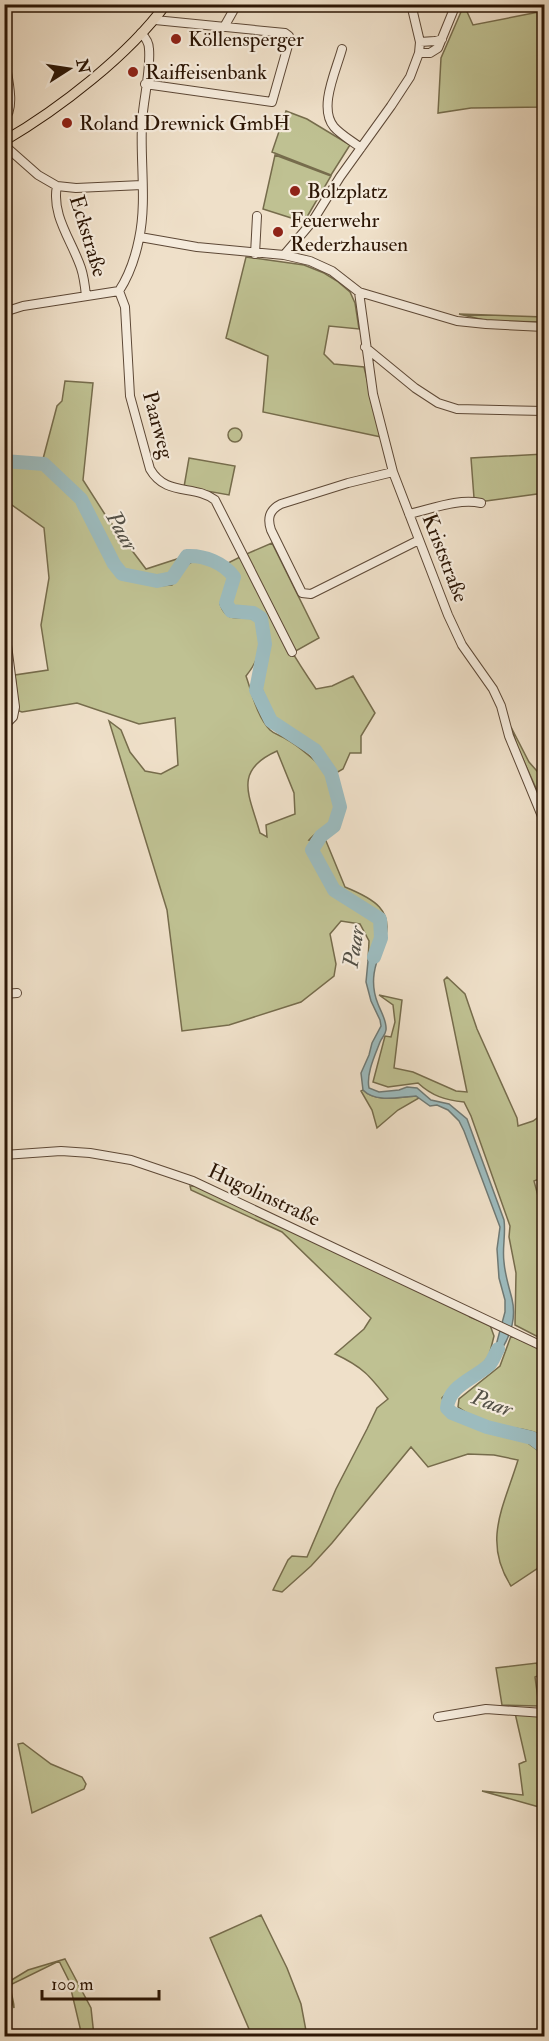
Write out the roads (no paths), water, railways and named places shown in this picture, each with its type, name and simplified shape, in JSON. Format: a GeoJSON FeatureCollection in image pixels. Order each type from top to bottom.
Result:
{"type":"FeatureCollection","features":[{"type":"Feature","properties":{"kind":"main road"},"geometry":{"type":"LineString","coordinates":[[4,143],[73,94],[155,20],[166,4]]}},
{"type":"Feature","properties":{"kind":"street"},"geometry":{"type":"LineString","coordinates":[[224,27],[237,4]]}},
{"type":"Feature","properties":{"kind":"street"},"geometry":{"type":"LineString","coordinates":[[284,255],[312,222],[339,178],[410,77],[419,53],[420,42],[411,4]]}},
{"type":"Feature","properties":{"kind":"street"},"geometry":{"type":"LineString","coordinates":[[419,53],[435,51],[456,4]]}},
{"type":"Feature","properties":{"kind":"street"},"geometry":{"type":"LineString","coordinates":[[145,84],[272,102],[289,42],[289,36],[285,33],[155,20]]}},
{"type":"Feature","properties":{"kind":"street"},"geometry":{"type":"LineString","coordinates":[[4,312],[23,306],[119,291],[130,274],[140,237],[142,121],[149,47],[141,33]]}},
{"type":"Feature","properties":{"kind":"street"},"geometry":{"type":"LineString","coordinates":[[420,42],[441,39]]}},
{"type":"Feature","properties":{"kind":"street"},"geometry":{"type":"LineString","coordinates":[[342,49],[326,106],[328,117],[335,128],[361,148]]}},
{"type":"Feature","properties":{"kind":"street"},"geometry":{"type":"LineString","coordinates":[[4,56],[11,106],[9,115],[4,119]]}},
{"type":"Feature","properties":{"kind":"street","name":"Eckstraße"},"geometry":{"type":"LineString","coordinates":[[4,143],[38,174],[57,186],[76,188],[142,185]]}},
{"type":"Feature","properties":{"kind":"street","name":"Eckstraße"},"geometry":{"type":"LineString","coordinates":[[57,186],[55,195],[58,212],[64,232],[80,266],[86,296]]}},
{"type":"Feature","properties":{"kind":"street"},"geometry":{"type":"LineString","coordinates":[[255,254],[257,216]]}},
{"type":"Feature","properties":{"kind":"street"},"geometry":{"type":"LineString","coordinates":[[140,237],[197,248],[284,255],[310,261],[332,271],[359,292],[458,321],[544,327]]}},
{"type":"Feature","properties":{"kind":"street","name":"Paarweg"},"geometry":{"type":"LineString","coordinates":[[119,291],[125,306],[130,396],[150,469],[154,476],[167,486],[208,495],[215,500],[292,652]]}},
{"type":"Feature","properties":{"kind":"street","name":"Kriststraße"},"geometry":{"type":"LineString","coordinates":[[359,292],[373,394],[393,472],[448,615],[462,645],[494,689],[509,736],[544,821]]}},
{"type":"Feature","properties":{"kind":"street"},"geometry":{"type":"LineString","coordinates":[[365,347],[415,388],[438,403],[457,409],[544,411]]}},
{"type":"Feature","properties":{"kind":"street"},"geometry":{"type":"LineString","coordinates":[[393,472],[281,504],[270,513],[268,521],[271,530],[302,593],[311,594],[418,540]]}},
{"type":"Feature","properties":{"kind":"street"},"geometry":{"type":"LineString","coordinates":[[409,514],[449,504],[481,503]]}},
{"type":"Feature","properties":{"kind":"street"},"geometry":{"type":"LineString","coordinates":[[4,622],[15,707],[13,717],[4,726]]}},
{"type":"Feature","properties":{"kind":"street"},"geometry":{"type":"LineString","coordinates":[[4,768],[7,822],[4,822]]}},
{"type":"Feature","properties":{"kind":"street"},"geometry":{"type":"LineString","coordinates":[[4,994],[17,993]]}},
{"type":"Feature","properties":{"kind":"street","name":"Hugolinstraße"},"geometry":{"type":"LineString","coordinates":[[4,1155],[61,1151],[90,1153],[130,1160],[193,1181],[544,1347]]}},
{"type":"Feature","properties":{"kind":"street"},"geometry":{"type":"LineString","coordinates":[[438,1717],[486,1708],[544,1713]]}},
{"type":"Feature","properties":{"kind":"water"},"geometry":{"type":"Polygon","coordinates":[[[377,939],[383,945],[376,966],[374,988],[386,1030],[372,1065],[369,1088],[379,1092],[407,1087],[417,1088],[431,1100],[449,1104],[467,1119],[504,1220],[503,1252],[513,1317],[506,1342],[491,1364],[505,1312],[497,1249],[500,1227],[464,1131],[459,1121],[448,1110],[437,1105],[430,1106],[416,1096],[381,1098],[374,1097],[363,1090],[361,1073],[381,1026],[366,982],[368,961],[377,939]]]}},
{"type":"Feature","properties":{"kind":"waterway","name":"Paar"},"geometry":{"type":"LineString","coordinates":[[4,461],[44,464],[81,499],[114,564],[122,574],[157,581],[172,578],[187,556],[193,556],[219,564],[234,577],[226,603],[231,611],[253,613],[261,618],[265,644],[256,690],[271,721],[315,750],[331,773],[340,807],[334,826],[321,836],[312,850],[334,890],[380,919],[381,938],[374,957]]}},
{"type":"Feature","properties":{"kind":"waterway","name":"Paar"},"geometry":{"type":"LineString","coordinates":[[498,1349],[489,1365],[457,1388],[447,1408],[452,1413],[487,1427],[532,1438],[544,1447]]}},
{"type":"Feature","properties":{"kind":"place","name":"Köllensperger"},"geometry":{"type":"Point","coordinates":[176,39]}},
{"type":"Feature","properties":{"kind":"place","name":"Raiffeisenbank"},"geometry":{"type":"Point","coordinates":[133,72]}},
{"type":"Feature","properties":{"kind":"place","name":"Roland Drewnick GmbH"},"geometry":{"type":"Point","coordinates":[67,123]}},
{"type":"Feature","properties":{"kind":"place","name":"Bolzplatz"},"geometry":{"type":"Point","coordinates":[295,191]}},
{"type":"Feature","properties":{"kind":"place","name":"Feuerwehr Rederzhausen"},"geometry":{"type":"Point","coordinates":[278,232]}}]}
